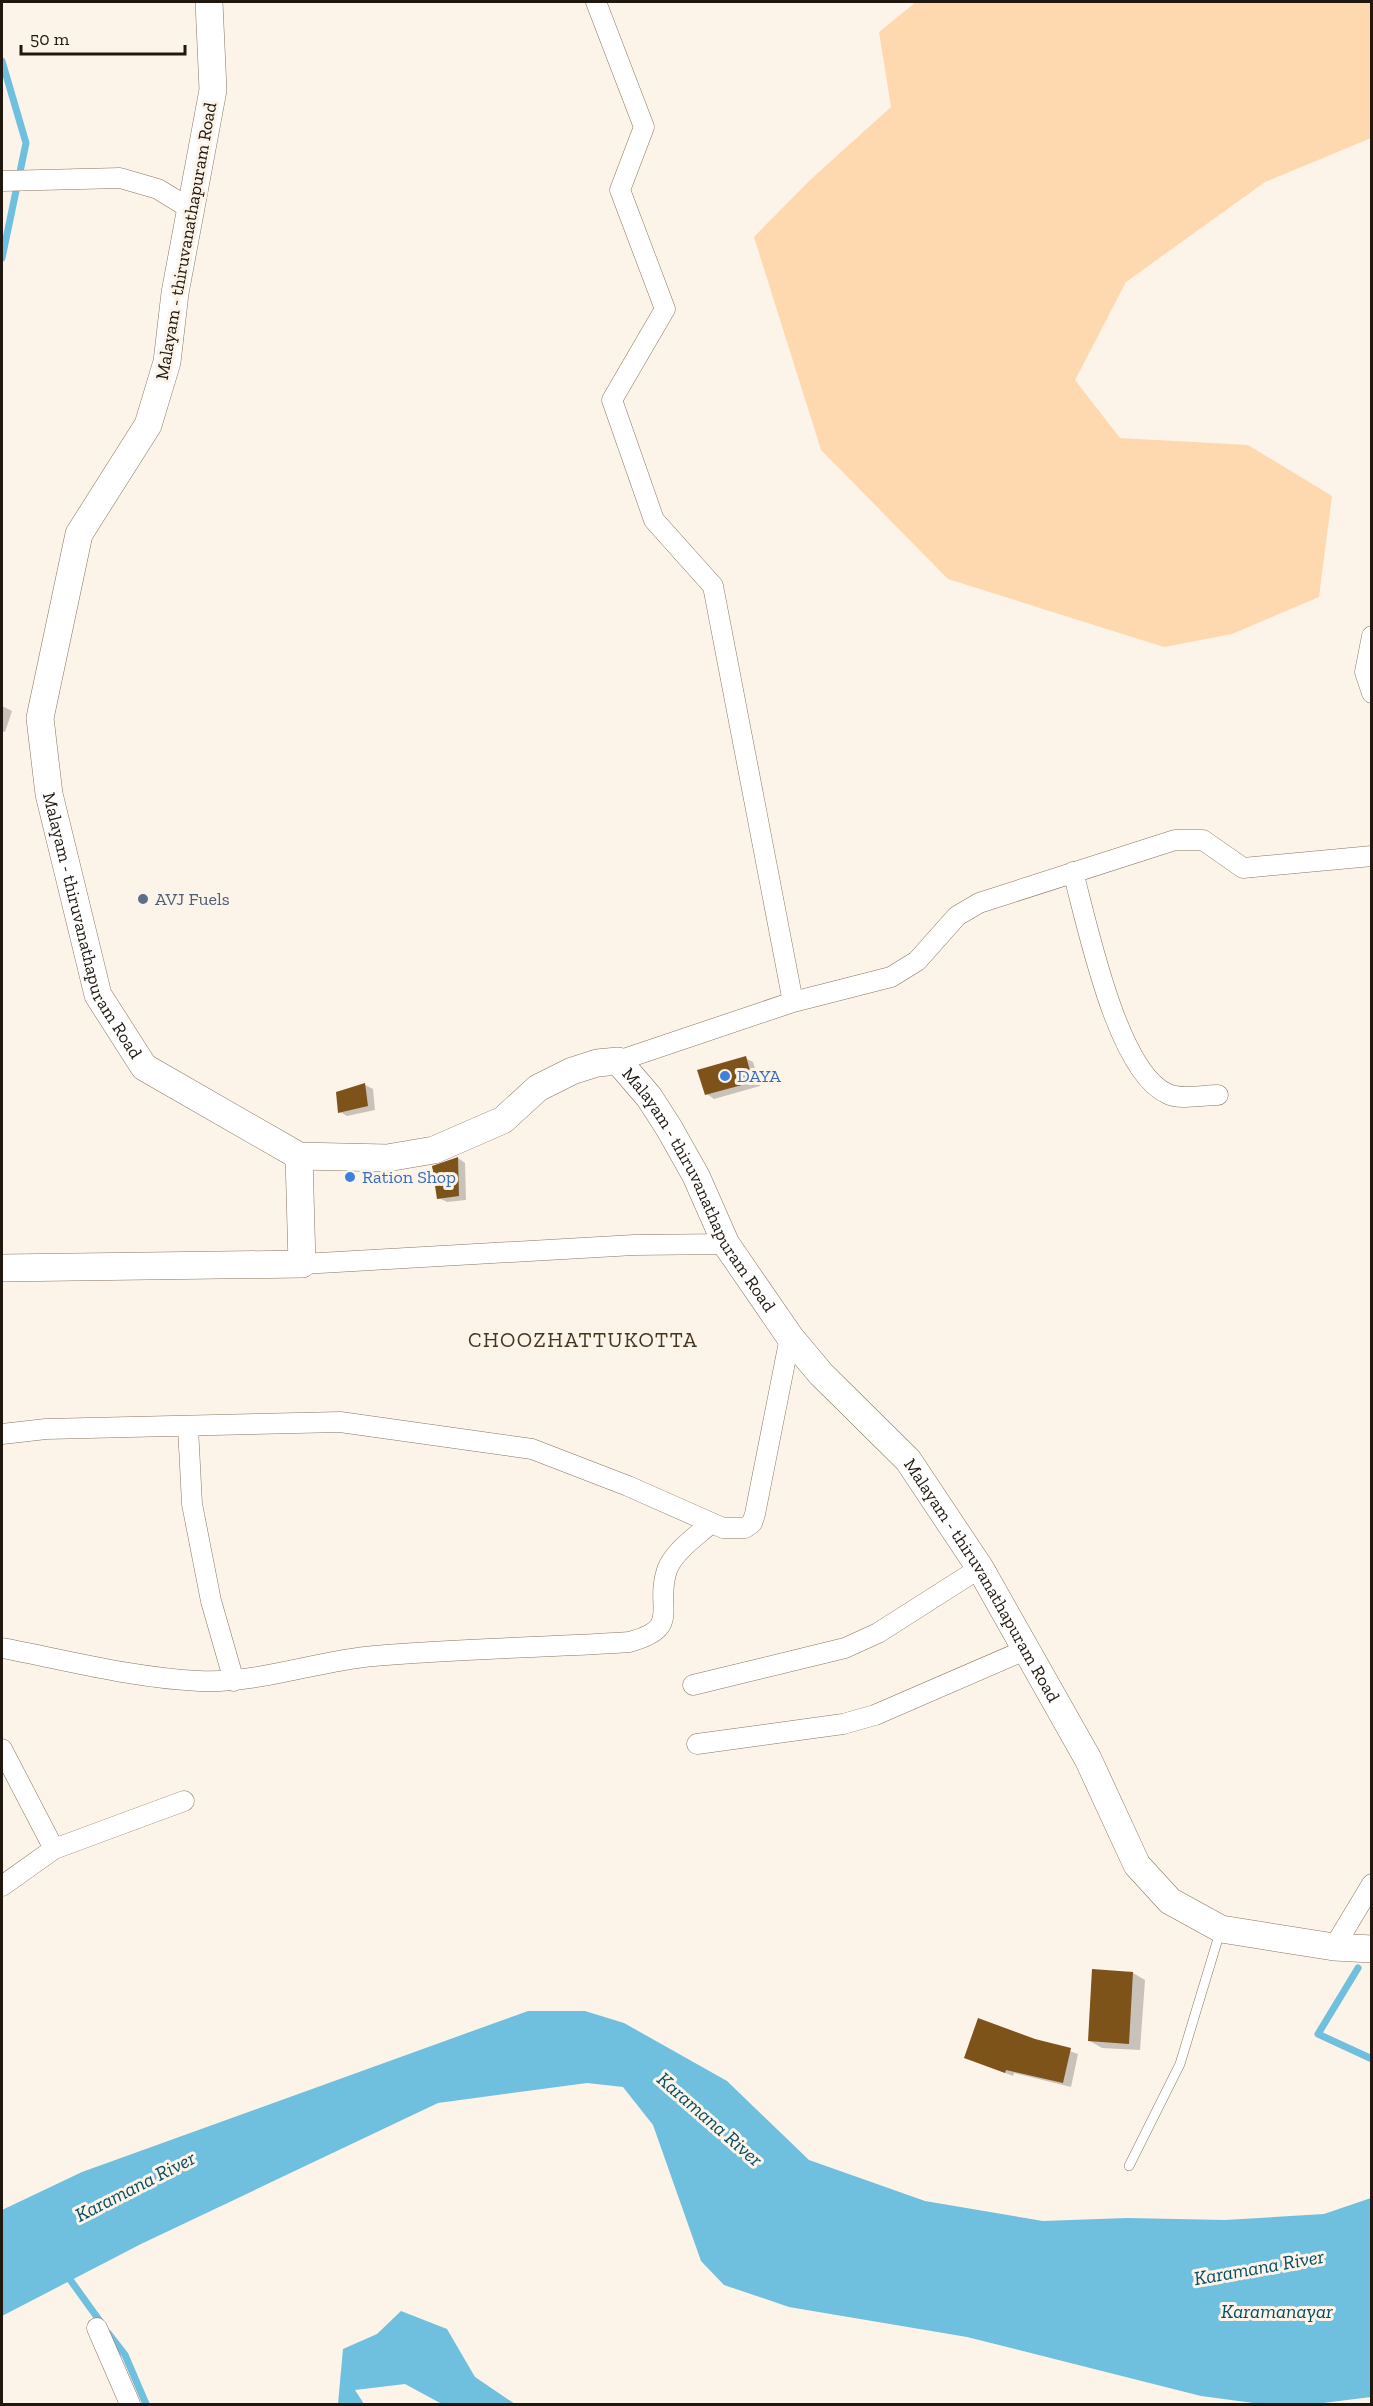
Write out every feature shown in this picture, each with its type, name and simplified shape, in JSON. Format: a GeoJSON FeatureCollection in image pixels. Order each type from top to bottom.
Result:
{"type":"FeatureCollection","features":[{"type":"Feature","properties":{"kind":"main road","name":"Malayam - thiruvanathapuram Road"},"geometry":{"type":"LineString","coordinates":[[209,2],[213,90],[175,293],[167,362],[148,425],[80,534],[40,718],[50,794],[98,995],[144,1067],[299,1156],[387,1158],[434,1150],[503,1120],[537,1088],[572,1071],[597,1063],[618,1061],[649,1097],[669,1128],[696,1176],[726,1244],[790,1337],[821,1374],[908,1460],[980,1568],[1088,1759],[1137,1865],[1170,1901],[1221,1929],[1334,1947],[1371,1949]]}},
{"type":"Feature","properties":{"kind":"main road"},"geometry":{"type":"LineString","coordinates":[[2,1268],[302,1264],[299,1156]]}},
{"type":"Feature","properties":{"kind":"street"},"geometry":{"type":"LineString","coordinates":[[596,2],[644,127],[620,190],[665,309],[612,400],[654,520],[713,586],[793,1002]]}},
{"type":"Feature","properties":{"kind":"street"},"geometry":{"type":"LineString","coordinates":[[2,181],[120,178],[158,189],[192,210]]}},
{"type":"Feature","properties":{"kind":"street"},"geometry":{"type":"LineString","coordinates":[[1371,636],[1365,672],[1371,693]]}},
{"type":"Feature","properties":{"kind":"street"},"geometry":{"type":"LineString","coordinates":[[618,1061],[793,1002],[891,977],[917,961],[957,916],[980,903],[1175,840],[1203,840],[1243,868],[1371,856]]}},
{"type":"Feature","properties":{"kind":"street"},"geometry":{"type":"LineString","coordinates":[[1073,872],[1097,962],[1124,1042],[1147,1080],[1169,1095],[1218,1095]]}},
{"type":"Feature","properties":{"kind":"street"},"geometry":{"type":"LineString","coordinates":[[302,1264],[634,1245],[726,1244]]}},
{"type":"Feature","properties":{"kind":"street"},"geometry":{"type":"LineString","coordinates":[[2,1434],[46,1429],[340,1422],[532,1449],[628,1486],[723,1528],[745,1528],[752,1523],[790,1337]]}},
{"type":"Feature","properties":{"kind":"street"},"geometry":{"type":"LineString","coordinates":[[188,1427],[192,1504],[202,1560],[234,1681]]}},
{"type":"Feature","properties":{"kind":"street"},"geometry":{"type":"LineString","coordinates":[[2,1648],[154,1676],[198,1681],[234,1681],[326,1662],[375,1656],[629,1642],[650,1636],[663,1622],[667,1570],[678,1553],[711,1523]]}},
{"type":"Feature","properties":{"kind":"street"},"geometry":{"type":"LineString","coordinates":[[693,1685],[845,1648],[878,1633],[980,1568]]}},
{"type":"Feature","properties":{"kind":"street"},"geometry":{"type":"LineString","coordinates":[[697,1744],[843,1724],[875,1715],[1025,1650]]}},
{"type":"Feature","properties":{"kind":"street"},"geometry":{"type":"LineString","coordinates":[[2,1749],[54,1849]]}},
{"type":"Feature","properties":{"kind":"street"},"geometry":{"type":"LineString","coordinates":[[2,1886],[54,1849],[184,1801]]}},
{"type":"Feature","properties":{"kind":"street"},"geometry":{"type":"LineString","coordinates":[[1334,1947],[1371,1884]]}},
{"type":"Feature","properties":{"kind":"street"},"geometry":{"type":"LineString","coordinates":[[98,2328],[130,2404]]}},
{"type":"Feature","properties":{"kind":"lane"},"geometry":{"type":"LineString","coordinates":[[1129,2166],[1180,2064],[1221,1929]]}},
{"type":"Feature","properties":{"kind":"shaded area"},"geometry":{"type":"Polygon","coordinates":[[[916,2],[1371,2],[1371,138],[1265,182],[1126,282],[1075,380],[1120,438],[1248,445],[1332,496],[1319,597],[1232,634],[1164,647],[948,579],[821,450],[754,237],[810,180],[891,107],[879,32],[916,2]]]}},
{"type":"Feature","properties":{"kind":"water","name":"Karamanayar"},"geometry":{"type":"Polygon","coordinates":[[[528,2011],[585,2011],[624,2023],[727,2081],[809,2160],[925,2201],[1043,2221],[1127,2218],[1225,2220],[1324,2214],[1371,2198],[1371,2397],[1315,2404],[1261,2404],[1201,2396],[967,2337],[789,2307],[724,2285],[701,2261],[653,2125],[623,2087],[587,2083],[438,2103],[141,2244],[2,2316],[2,2210],[82,2172],[528,2011]]]}},
{"type":"Feature","properties":{"kind":"water"},"geometry":{"type":"Polygon","coordinates":[[[401,2311],[447,2329],[475,2377],[515,2404],[442,2404],[405,2384],[355,2390],[364,2404],[338,2404],[343,2349],[377,2334],[401,2311]]]}},
{"type":"Feature","properties":{"kind":"building","name":"DAYA"},"geometry":{"type":"Polygon","coordinates":[[[746,1056],[753,1082],[705,1095],[697,1070],[746,1056]]]}},
{"type":"Feature","properties":{"kind":"building"},"geometry":{"type":"Polygon","coordinates":[[[365,1083],[368,1106],[338,1113],[336,1092],[365,1083]]]}},
{"type":"Feature","properties":{"kind":"building"},"geometry":{"type":"Polygon","coordinates":[[[458,1157],[459,1196],[437,1199],[432,1166],[458,1157]]]}},
{"type":"Feature","properties":{"kind":"building"},"geometry":{"type":"Polygon","coordinates":[[[1092,1969],[1133,1972],[1129,2044],[1088,2041],[1092,1969]]]}},
{"type":"Feature","properties":{"kind":"building"},"geometry":{"type":"Polygon","coordinates":[[[978,2018],[1035,2039],[1071,2048],[1063,2083],[1006,2070],[1005,2073],[964,2058],[978,2018]]]}},
{"type":"Feature","properties":{"kind":"waterway"},"geometry":{"type":"LineString","coordinates":[[2,61],[26,143],[2,258]]}},
{"type":"Feature","properties":{"kind":"waterway"},"geometry":{"type":"LineString","coordinates":[[1358,1968],[1318,2034],[1372,2059]]}},
{"type":"Feature","properties":{"kind":"waterway"},"geometry":{"type":"LineString","coordinates":[[66,2274],[102,2324]]}},
{"type":"Feature","properties":{"kind":"waterway"},"geometry":{"type":"LineString","coordinates":[[108,2333],[125,2355],[146,2404]]}},
{"type":"Feature","properties":{"kind":"place","name":"AVJ Fuels"},"geometry":{"type":"Point","coordinates":[143,899]}},
{"type":"Feature","properties":{"kind":"place","name":"DAYA"},"geometry":{"type":"Point","coordinates":[725,1076]}},
{"type":"Feature","properties":{"kind":"place","name":"Ration Shop"},"geometry":{"type":"Point","coordinates":[350,1177]}},
{"type":"Feature","properties":{"kind":"district","name":"CHOOZHATTUKOTTA"},"geometry":{"type":"Point","coordinates":[583,1340]}},
{"type":"Feature","properties":{"kind":"water label","name":"Karamana River"},"geometry":{"type":"Point","coordinates":[710,2119]}},
{"type":"Feature","properties":{"kind":"water label","name":"Karamana River"},"geometry":{"type":"Point","coordinates":[135,2186]}},
{"type":"Feature","properties":{"kind":"water label","name":"Karamana River"},"geometry":{"type":"Point","coordinates":[1259,2267]}}]}
